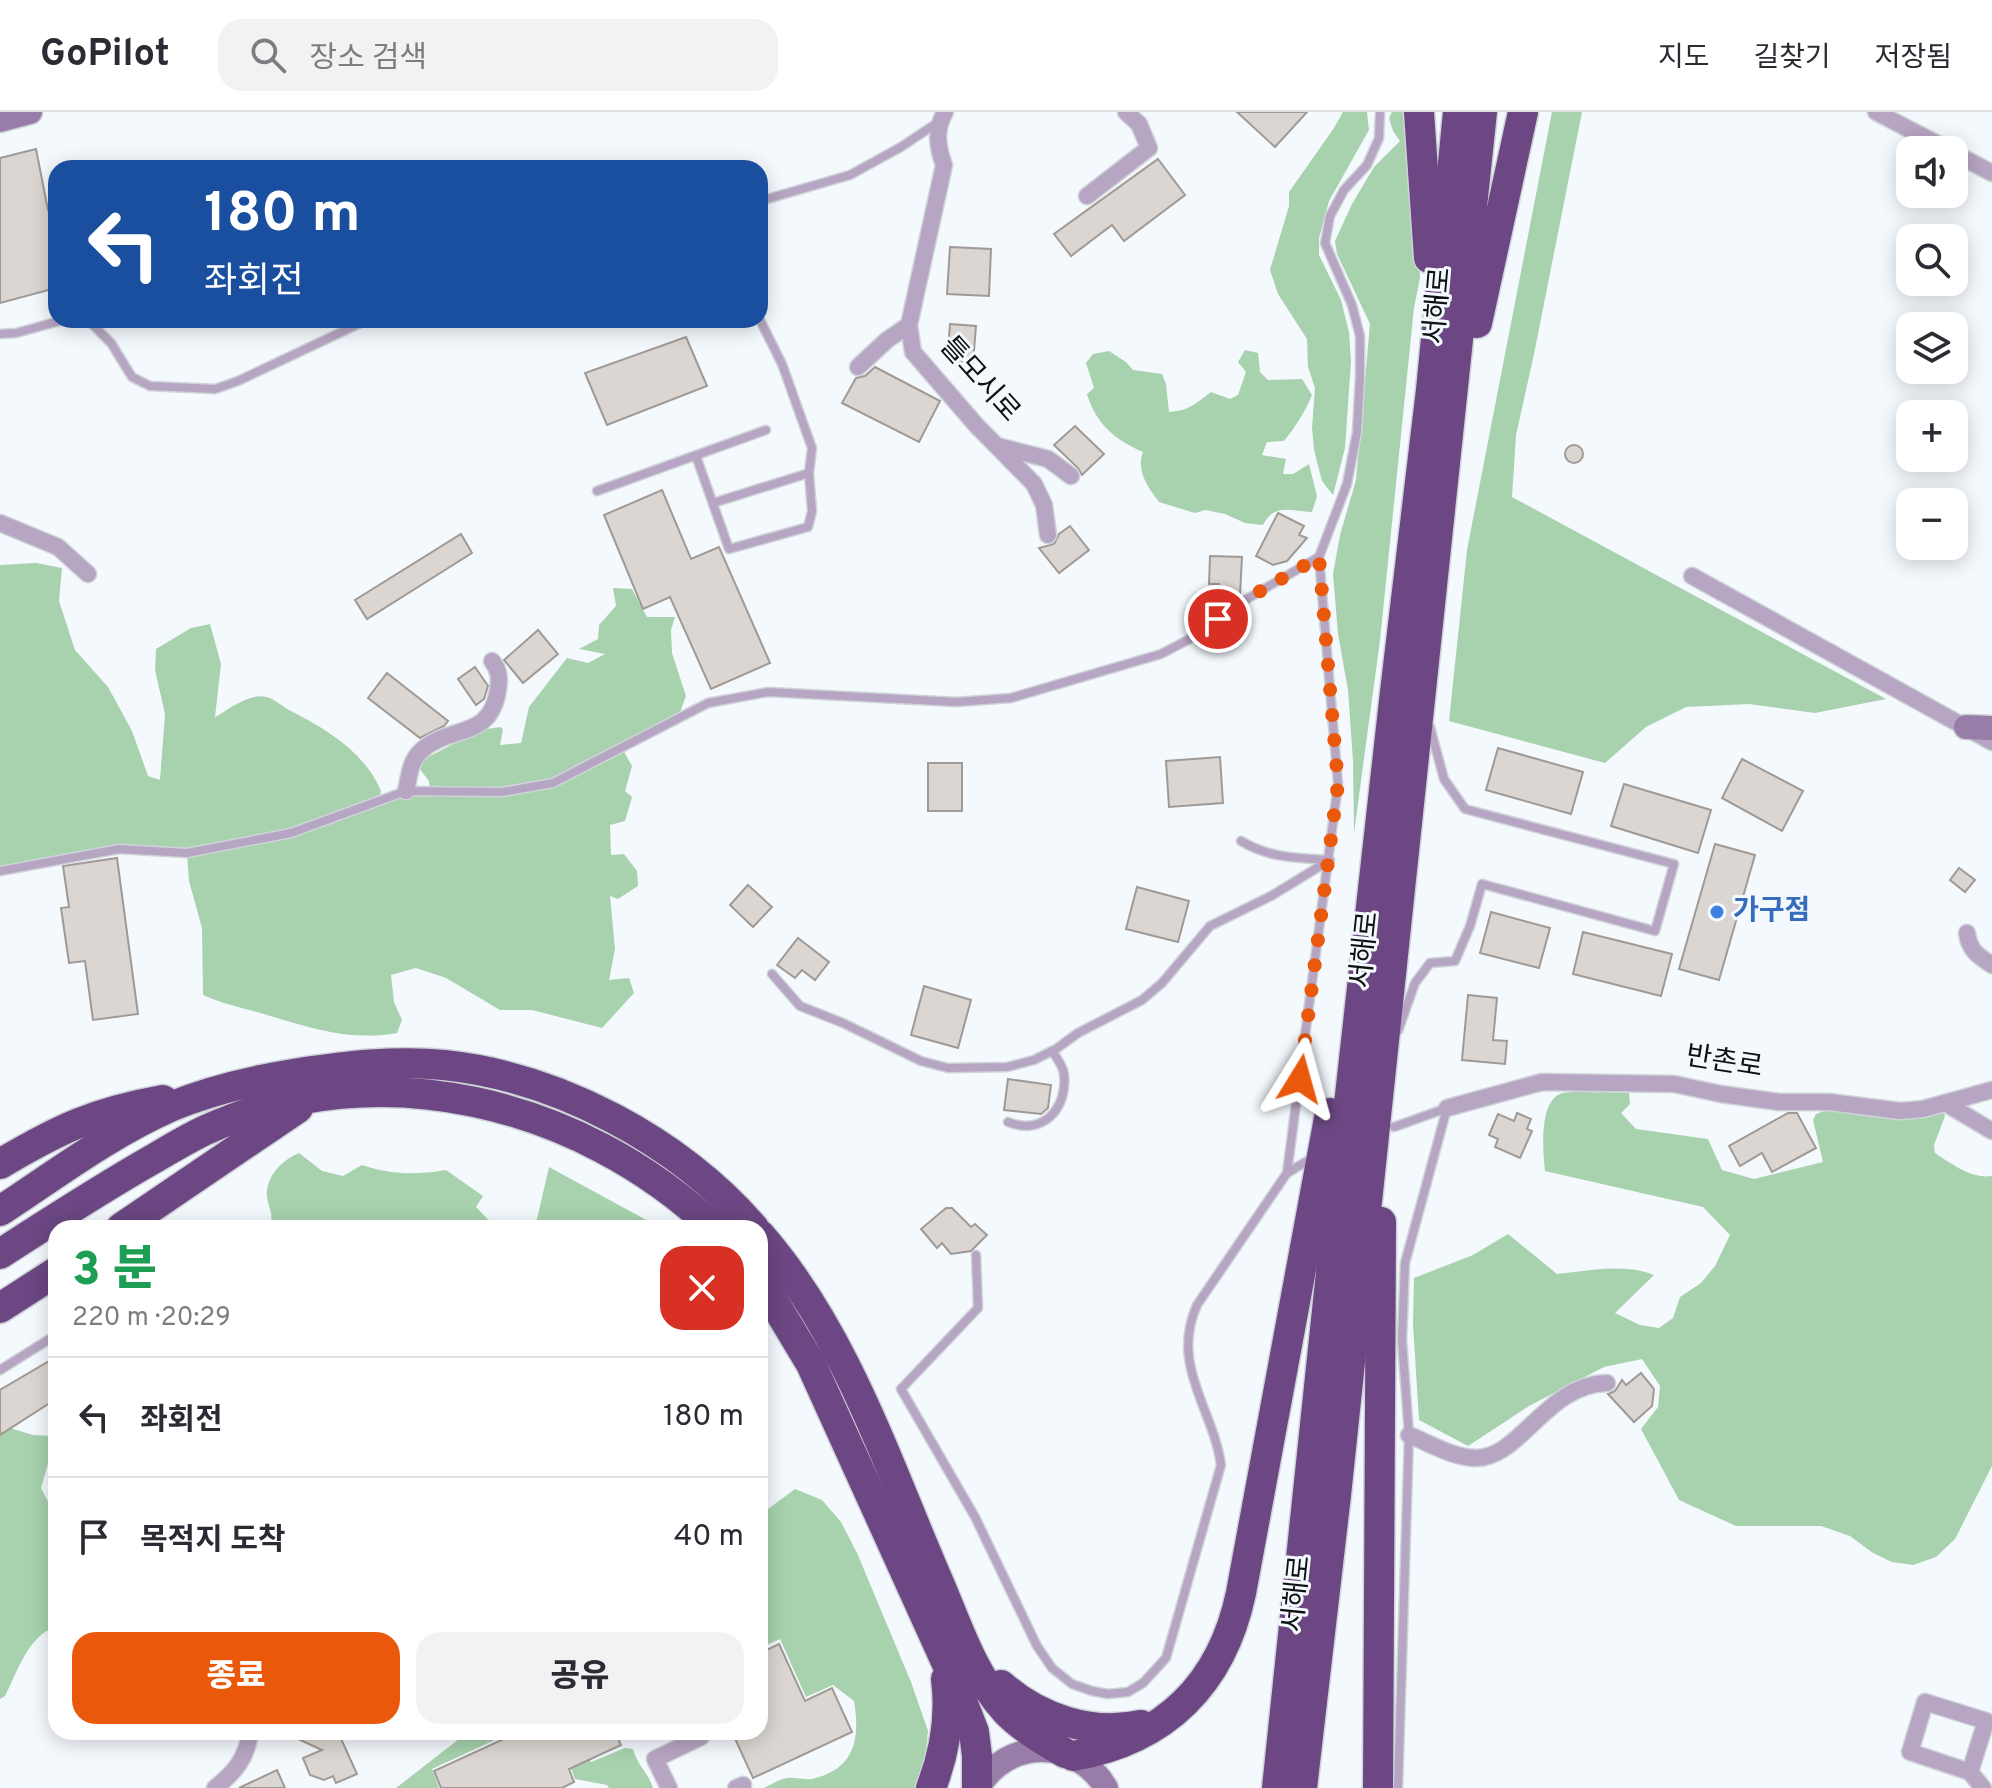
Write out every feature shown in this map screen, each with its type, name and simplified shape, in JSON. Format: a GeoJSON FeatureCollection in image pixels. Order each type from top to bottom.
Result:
{"type":"FeatureCollection","features":[{"type":"Feature","properties":{"kind":"highway"},"geometry":{"type":"LineString","coordinates":[[1419,112],[1436,346]]}},
{"type":"Feature","properties":{"kind":"highway","name":"서해로"},"geometry":{"type":"LineString","coordinates":[[1277,1788],[1376,863],[1436,346],[1458,112]]}},
{"type":"Feature","properties":{"kind":"highway","name":"서해로"},"geometry":{"type":"LineString","coordinates":[[1302,1788],[1336,1495],[1482,112]]}},
{"type":"Feature","properties":{"kind":"highway"},"geometry":{"type":"LineString","coordinates":[[1445,469],[1523,112]]}},
{"type":"Feature","properties":{"kind":"highway"},"geometry":{"type":"LineString","coordinates":[[768,1292],[811,1364],[954,1648],[1006,1711],[1031,1732],[1069,1755],[1126,1741],[1176,1711],[1211,1672],[1230,1637],[1238,1608],[1376,863]]}},
{"type":"Feature","properties":{"kind":"highway"},"geometry":{"type":"LineString","coordinates":[[1378,1788],[1381,1202],[1392,965]]}},
{"type":"Feature","properties":{"kind":"highway"},"geometry":{"type":"LineString","coordinates":[[0,1164],[85,1118],[124,1106],[321,1070],[408,1064],[442,1065],[503,1077],[565,1097],[666,1150],[746,1220]]}},
{"type":"Feature","properties":{"kind":"highway"},"geometry":{"type":"LineString","coordinates":[[0,1211],[112,1137],[171,1107],[232,1087]]}},
{"type":"Feature","properties":{"kind":"highway"},"geometry":{"type":"LineString","coordinates":[[54,1220],[207,1129],[254,1112],[323,1095],[387,1091],[421,1092],[481,1103],[575,1135],[629,1163],[679,1197],[705,1220]]}},
{"type":"Feature","properties":{"kind":"highway"},"geometry":{"type":"LineString","coordinates":[[133,1220],[279,1120],[323,1095]]}},
{"type":"Feature","properties":{"kind":"highway"},"geometry":{"type":"LineString","coordinates":[[0,1254],[48,1224]]}},
{"type":"Feature","properties":{"kind":"highway"},"geometry":{"type":"LineString","coordinates":[[768,1245],[795,1277],[811,1303],[856,1391],[954,1648],[977,1748],[977,1788]]}},
{"type":"Feature","properties":{"kind":"highway"},"geometry":{"type":"LineString","coordinates":[[0,1308],[48,1277]]}},
{"type":"Feature","properties":{"kind":"highway"},"geometry":{"type":"LineString","coordinates":[[1319,1788],[1336,1495]]}},
{"type":"Feature","properties":{"kind":"highway"},"geometry":{"type":"LineString","coordinates":[[954,1648],[1032,1707],[1072,1723],[1119,1729],[1145,1724],[1176,1711]]}},
{"type":"Feature","properties":{"kind":"highway"},"geometry":{"type":"LineString","coordinates":[[931,1788],[942,1754],[949,1716],[954,1648]]}},
{"type":"Feature","properties":{"kind":"main road"},"geometry":{"type":"LineString","coordinates":[[0,120],[30,112]]}},
{"type":"Feature","properties":{"kind":"main road"},"geometry":{"type":"LineString","coordinates":[[1966,727],[1992,728]]}},
{"type":"Feature","properties":{"kind":"main road"},"geometry":{"type":"LineString","coordinates":[[977,1788],[989,1771],[1014,1755],[1036,1749],[1069,1755],[1096,1773],[1106,1788]]}},
{"type":"Feature","properties":{"kind":"street"},"geometry":{"type":"LineString","coordinates":[[1087,196],[1149,148],[1139,124],[1126,112]]}},
{"type":"Feature","properties":{"kind":"street"},"geometry":{"type":"LineString","coordinates":[[1876,112],[1922,136]]}},
{"type":"Feature","properties":{"kind":"street","name":"틀모시로"},"geometry":{"type":"LineString","coordinates":[[943,116],[937,146],[944,165],[909,325],[913,352],[1034,484],[1044,505],[1048,535]]}},
{"type":"Feature","properties":{"kind":"street"},"geometry":{"type":"LineString","coordinates":[[1968,160],[1992,173]]}},
{"type":"Feature","properties":{"kind":"street"},"geometry":{"type":"LineString","coordinates":[[858,367],[887,340],[909,325]]}},
{"type":"Feature","properties":{"kind":"street"},"geometry":{"type":"LineString","coordinates":[[997,446],[1048,459],[1071,476]]}},
{"type":"Feature","properties":{"kind":"street"},"geometry":{"type":"LineString","coordinates":[[0,523],[58,547],[88,574]]}},
{"type":"Feature","properties":{"kind":"street"},"geometry":{"type":"LineString","coordinates":[[1692,576],[1992,742]]}},
{"type":"Feature","properties":{"kind":"street"},"geometry":{"type":"LineString","coordinates":[[406,791],[415,758],[423,749],[486,721],[492,711],[499,681],[498,669],[492,661]]}},
{"type":"Feature","properties":{"kind":"street"},"geometry":{"type":"LineString","coordinates":[[1967,933],[1968,944],[1992,965]]}},
{"type":"Feature","properties":{"kind":"street","name":"반촌로"},"geometry":{"type":"LineString","coordinates":[[1447,1108],[1542,1082],[1674,1084],[1779,1102],[1829,1102],[1900,1111],[1992,1090]]}},
{"type":"Feature","properties":{"kind":"street"},"geometry":{"type":"LineString","coordinates":[[1945,1103],[1992,1131]]}},
{"type":"Feature","properties":{"kind":"street"},"geometry":{"type":"LineString","coordinates":[[1409,1435],[1463,1457],[1478,1458],[1509,1444],[1563,1395],[1589,1383],[1607,1383]]}},
{"type":"Feature","properties":{"kind":"street"},"geometry":{"type":"LineString","coordinates":[[1970,1772],[1986,1721],[1925,1702],[1910,1752],[1970,1772],[1983,1788]]}},
{"type":"Feature","properties":{"kind":"street"},"geometry":{"type":"LineString","coordinates":[[215,1788],[234,1772],[246,1755],[249,1740]]}},
{"type":"Feature","properties":{"kind":"street"},"geometry":{"type":"LineString","coordinates":[[669,1788],[655,1759],[695,1740]]}},
{"type":"Feature","properties":{"kind":"lane"},"geometry":{"type":"LineString","coordinates":[[1287,1173],[1338,784],[1319,557],[1347,484],[1357,432],[1360,377],[1360,336],[1352,305],[1325,243],[1330,216],[1344,190],[1367,165],[1379,138],[1380,112]]}},
{"type":"Feature","properties":{"kind":"lane"},"geometry":{"type":"LineString","coordinates":[[768,199],[850,175],[901,147],[943,116]]}},
{"type":"Feature","properties":{"kind":"lane"},"geometry":{"type":"LineString","coordinates":[[0,334],[48,324]]}},
{"type":"Feature","properties":{"kind":"lane"},"geometry":{"type":"LineString","coordinates":[[96,328],[111,343],[132,377],[150,386],[215,389],[350,328]]}},
{"type":"Feature","properties":{"kind":"lane"},"geometry":{"type":"LineString","coordinates":[[696,456],[729,549],[808,527],[812,511],[809,473],[812,448],[782,364],[764,328]]}},
{"type":"Feature","properties":{"kind":"lane"},"geometry":{"type":"LineString","coordinates":[[597,491],[766,430]]}},
{"type":"Feature","properties":{"kind":"lane"},"geometry":{"type":"LineString","coordinates":[[713,503],[809,473]]}},
{"type":"Feature","properties":{"kind":"lane"},"geometry":{"type":"LineString","coordinates":[[0,871],[119,849],[187,853],[291,833],[406,791],[502,792],[553,783],[708,703],[768,692],[956,702],[1011,698],[1161,654],[1203,632],[1233,607],[1319,557]]}},
{"type":"Feature","properties":{"kind":"lane"},"geometry":{"type":"LineString","coordinates":[[1388,1058],[1415,983],[1430,963],[1455,961],[1470,926],[1482,884],[1655,931],[1674,864],[1465,809],[1444,779],[1421,694]]}},
{"type":"Feature","properties":{"kind":"lane"},"geometry":{"type":"LineString","coordinates":[[1241,841],[1276,856],[1330,860]]}},
{"type":"Feature","properties":{"kind":"lane"},"geometry":{"type":"LineString","coordinates":[[772,974],[800,1006],[921,1061],[948,1068],[1007,1067],[1034,1060],[1142,1000],[1162,983],[1210,926],[1271,896],[1330,860]]}},
{"type":"Feature","properties":{"kind":"lane"},"geometry":{"type":"LineString","coordinates":[[1008,1122],[1026,1128],[1044,1122],[1058,1109],[1064,1076],[1052,1051]]}},
{"type":"Feature","properties":{"kind":"lane"},"geometry":{"type":"LineString","coordinates":[[1394,1127],[1447,1108]]}},
{"type":"Feature","properties":{"kind":"lane"},"geometry":{"type":"LineString","coordinates":[[1398,1788],[1409,1435],[1402,1340],[1405,1263],[1447,1108]]}},
{"type":"Feature","properties":{"kind":"lane"},"geometry":{"type":"LineString","coordinates":[[976,1255],[978,1308],[901,1389],[975,1517],[1037,1646],[1052,1668],[1072,1684],[1092,1691],[1108,1694],[1128,1692],[1150,1678],[1166,1658],[1221,1465],[1219,1450],[1196,1392],[1188,1344],[1189,1324],[1197,1305],[1287,1173],[1314,1157]]}},
{"type":"Feature","properties":{"kind":"lane"},"geometry":{"type":"LineString","coordinates":[[0,1370],[48,1340]]}},
{"type":"Feature","properties":{"kind":"green space"},"geometry":{"type":"Polygon","coordinates":[[[1343,112],[1367,112],[1369,130],[1329,201],[1319,238],[1319,255],[1341,300],[1349,332],[1351,361],[1345,448],[1333,495],[1322,481],[1314,450],[1315,388],[1308,367],[1307,339],[1278,294],[1270,270],[1289,206],[1289,192],[1343,112]]]}},
{"type":"Feature","properties":{"kind":"green space"},"geometry":{"type":"Polygon","coordinates":[[[1392,112],[1413,112],[1420,278],[1414,308],[1380,640],[1354,833],[1348,690],[1338,634],[1333,574],[1340,535],[1356,480],[1370,324],[1337,254],[1335,241],[1374,167],[1400,141],[1389,118],[1392,112]]]}},
{"type":"Feature","properties":{"kind":"green space"},"geometry":{"type":"Polygon","coordinates":[[[1552,112],[1582,112],[1516,435],[1512,497],[1886,699],[1815,713],[1749,704],[1686,707],[1646,727],[1605,763],[1449,721],[1467,550],[1552,112]]]}},
{"type":"Feature","properties":{"kind":"green space"},"geometry":{"type":"Polygon","coordinates":[[[1245,350],[1258,353],[1260,372],[1268,380],[1302,379],[1312,395],[1284,441],[1267,442],[1262,455],[1286,459],[1283,474],[1293,474],[1309,464],[1317,496],[1312,512],[1278,511],[1263,525],[1245,523],[1205,510],[1195,513],[1159,502],[1142,473],[1143,452],[1108,430],[1087,394],[1094,388],[1086,363],[1093,354],[1109,351],[1133,370],[1162,374],[1169,412],[1187,408],[1211,392],[1230,399],[1238,395],[1246,372],[1238,362],[1245,350]]]}},
{"type":"Feature","properties":{"kind":"green space"},"geometry":{"type":"Polygon","coordinates":[[[36,563],[62,568],[59,601],[75,650],[108,687],[132,731],[148,776],[160,780],[165,714],[155,670],[156,649],[191,628],[210,624],[221,664],[215,717],[253,697],[272,699],[330,733],[354,753],[365,764],[381,791],[378,802],[406,791],[430,790],[429,781],[419,768],[420,761],[481,730],[500,727],[503,729],[500,745],[521,743],[529,707],[567,658],[588,663],[605,654],[579,649],[598,639],[599,625],[616,606],[613,588],[632,589],[647,617],[675,617],[671,630],[672,653],[686,696],[677,720],[622,748],[632,766],[625,791],[632,797],[625,821],[610,825],[611,855],[624,854],[637,871],[638,886],[618,899],[610,896],[615,949],[609,980],[629,978],[634,993],[602,1028],[532,1010],[500,1010],[446,978],[416,968],[391,975],[394,1002],[402,1020],[397,1033],[360,1035],[326,1031],[203,995],[202,928],[189,881],[187,853],[119,849],[0,871],[0,565],[36,563]]]}},
{"type":"Feature","properties":{"kind":"green space"},"geometry":{"type":"Polygon","coordinates":[[[1563,1093],[1629,1093],[1630,1104],[1621,1113],[1636,1129],[1708,1139],[1722,1170],[1754,1179],[1823,1162],[1813,1120],[1816,1114],[1829,1109],[1943,1112],[1945,1116],[1934,1145],[1935,1153],[1969,1173],[1992,1176],[1992,1466],[1955,1539],[1936,1557],[1913,1565],[1892,1562],[1850,1536],[1821,1526],[1736,1526],[1679,1500],[1641,1429],[1658,1407],[1660,1386],[1642,1359],[1604,1367],[1529,1406],[1468,1446],[1419,1420],[1413,1324],[1414,1278],[1473,1255],[1508,1234],[1557,1274],[1631,1269],[1654,1275],[1615,1313],[1640,1325],[1659,1328],[1673,1318],[1680,1297],[1701,1283],[1715,1266],[1730,1235],[1703,1207],[1545,1171],[1544,1127],[1549,1105],[1563,1093]]]}},
{"type":"Feature","properties":{"kind":"green space"},"geometry":{"type":"Polygon","coordinates":[[[299,1153],[322,1171],[343,1176],[362,1165],[404,1173],[446,1170],[483,1196],[476,1207],[488,1220],[271,1220],[267,1190],[272,1176],[287,1160],[299,1153]]]}},
{"type":"Feature","properties":{"kind":"green space"},"geometry":{"type":"Polygon","coordinates":[[[549,1167],[646,1220],[537,1220],[549,1167]]]}},
{"type":"Feature","properties":{"kind":"green space"},"geometry":{"type":"Polygon","coordinates":[[[10,1428],[48,1436],[48,1464],[41,1488],[48,1502],[48,1630],[31,1646],[5,1696],[0,1699],[0,1435],[10,1428]]]}},
{"type":"Feature","properties":{"kind":"green space"},"geometry":{"type":"Polygon","coordinates":[[[795,1489],[822,1500],[841,1522],[911,1682],[928,1731],[923,1780],[918,1788],[764,1788],[784,1779],[812,1779],[838,1768],[852,1750],[856,1727],[854,1701],[833,1685],[806,1697],[780,1639],[768,1644],[768,1509],[795,1489]]]}},
{"type":"Feature","properties":{"kind":"green space"},"geometry":{"type":"Polygon","coordinates":[[[458,1740],[495,1740],[432,1769],[439,1788],[396,1788],[458,1740]]]}},
{"type":"Feature","properties":{"kind":"green space"},"geometry":{"type":"Polygon","coordinates":[[[561,1740],[581,1740],[591,1762],[625,1748],[633,1749],[653,1788],[609,1788],[575,1779],[561,1740]]]}},
{"type":"Feature","properties":{"kind":"building"},"geometry":{"type":"Polygon","coordinates":[[[1237,112],[1307,112],[1275,147],[1237,112]]]}},
{"type":"Feature","properties":{"kind":"building"},"geometry":{"type":"Polygon","coordinates":[[[36,149],[48,210],[48,290],[0,303],[0,158],[36,149]]]}},
{"type":"Feature","properties":{"kind":"building"},"geometry":{"type":"Polygon","coordinates":[[[1158,159],[1185,195],[1124,241],[1112,225],[1071,256],[1054,234],[1158,159]]]}},
{"type":"Feature","properties":{"kind":"building"},"geometry":{"type":"Polygon","coordinates":[[[950,247],[991,249],[989,296],[947,294],[950,247]]]}},
{"type":"Feature","properties":{"kind":"building"},"geometry":{"type":"Polygon","coordinates":[[[950,324],[976,326],[973,363],[947,360],[950,324]]]}},
{"type":"Feature","properties":{"kind":"building"},"geometry":{"type":"Polygon","coordinates":[[[686,337],[707,386],[607,425],[585,373],[686,337]]]}},
{"type":"Feature","properties":{"kind":"building"},"geometry":{"type":"Polygon","coordinates":[[[875,367],[940,401],[919,442],[842,403],[856,378],[865,376],[875,367]]]}},
{"type":"Feature","properties":{"kind":"building"},"geometry":{"type":"Polygon","coordinates":[[[1075,426],[1104,454],[1082,475],[1054,445],[1075,426]]]}},
{"type":"Feature","properties":{"kind":"building"},"geometry":{"type":"Polygon","coordinates":[[[1574,445],[1583,454],[1574,463],[1565,454],[1574,445]]]}},
{"type":"Feature","properties":{"kind":"building"},"geometry":{"type":"Polygon","coordinates":[[[662,490],[691,559],[719,547],[770,663],[711,689],[670,597],[643,609],[604,515],[662,490]]]}},
{"type":"Feature","properties":{"kind":"building"},"geometry":{"type":"Polygon","coordinates":[[[1278,513],[1304,526],[1299,535],[1307,538],[1287,561],[1273,565],[1256,556],[1278,513]]]}},
{"type":"Feature","properties":{"kind":"building"},"geometry":{"type":"Polygon","coordinates":[[[1070,526],[1089,550],[1059,573],[1039,548],[1054,544],[1059,534],[1070,526]]]}},
{"type":"Feature","properties":{"kind":"building"},"geometry":{"type":"Polygon","coordinates":[[[461,534],[472,553],[367,619],[355,600],[461,534]]]}},
{"type":"Feature","properties":{"kind":"building"},"geometry":{"type":"Polygon","coordinates":[[[1210,556],[1242,557],[1240,595],[1235,598],[1219,597],[1219,584],[1209,584],[1210,556]]]}},
{"type":"Feature","properties":{"kind":"building"},"geometry":{"type":"Polygon","coordinates":[[[538,630],[558,654],[523,683],[504,660],[538,630]]]}},
{"type":"Feature","properties":{"kind":"building"},"geometry":{"type":"Polygon","coordinates":[[[475,667],[488,686],[484,699],[476,705],[458,679],[475,667]]]}},
{"type":"Feature","properties":{"kind":"building"},"geometry":{"type":"Polygon","coordinates":[[[387,673],[448,721],[444,726],[420,738],[368,698],[387,673]]]}},
{"type":"Feature","properties":{"kind":"building"},"geometry":{"type":"Polygon","coordinates":[[[1498,748],[1583,772],[1571,814],[1486,790],[1498,748]]]}},
{"type":"Feature","properties":{"kind":"building"},"geometry":{"type":"Polygon","coordinates":[[[1220,757],[1223,803],[1169,807],[1166,761],[1220,757]]]}},
{"type":"Feature","properties":{"kind":"building"},"geometry":{"type":"Polygon","coordinates":[[[1742,759],[1803,791],[1782,831],[1722,798],[1742,759]]]}},
{"type":"Feature","properties":{"kind":"building"},"geometry":{"type":"Polygon","coordinates":[[[928,763],[962,763],[962,811],[928,811],[928,763]]]}},
{"type":"Feature","properties":{"kind":"building","name":"가구점"},"geometry":{"type":"Polygon","coordinates":[[[1624,784],[1711,810],[1698,853],[1611,826],[1624,784]]]}},
{"type":"Feature","properties":{"kind":"building","name":"가구점"},"geometry":{"type":"Polygon","coordinates":[[[1715,844],[1755,855],[1719,980],[1679,969],[1715,844]]]}},
{"type":"Feature","properties":{"kind":"building"},"geometry":{"type":"Polygon","coordinates":[[[117,858],[138,1014],[93,1020],[85,961],[69,963],[61,908],[69,907],[63,866],[117,858]]]}},
{"type":"Feature","properties":{"kind":"building"},"geometry":{"type":"Polygon","coordinates":[[[1959,868],[1975,880],[1965,892],[1950,880],[1959,868]]]}},
{"type":"Feature","properties":{"kind":"building"},"geometry":{"type":"Polygon","coordinates":[[[748,885],[772,907],[753,927],[730,905],[748,885]]]}},
{"type":"Feature","properties":{"kind":"building"},"geometry":{"type":"Polygon","coordinates":[[[1137,887],[1189,901],[1178,942],[1126,929],[1137,887]]]}},
{"type":"Feature","properties":{"kind":"building"},"geometry":{"type":"Polygon","coordinates":[[[1491,912],[1550,928],[1539,968],[1480,953],[1491,912]]]}},
{"type":"Feature","properties":{"kind":"building","name":"가구점"},"geometry":{"type":"Polygon","coordinates":[[[1583,932],[1672,954],[1661,996],[1573,974],[1583,932]]]}},
{"type":"Feature","properties":{"kind":"building"},"geometry":{"type":"Polygon","coordinates":[[[798,938],[829,962],[815,980],[802,970],[795,978],[777,965],[798,938]]]}},
{"type":"Feature","properties":{"kind":"building"},"geometry":{"type":"Polygon","coordinates":[[[924,986],[971,1000],[958,1048],[911,1035],[924,986]]]}},
{"type":"Feature","properties":{"kind":"building"},"geometry":{"type":"Polygon","coordinates":[[[1468,995],[1497,998],[1493,1040],[1507,1041],[1505,1064],[1462,1060],[1468,995]]]}},
{"type":"Feature","properties":{"kind":"building"},"geometry":{"type":"Polygon","coordinates":[[[1008,1079],[1051,1085],[1048,1108],[1041,1114],[1004,1110],[1008,1079]]]}},
{"type":"Feature","properties":{"kind":"building"},"geometry":{"type":"Polygon","coordinates":[[[1517,1113],[1531,1119],[1527,1129],[1532,1131],[1520,1158],[1495,1147],[1498,1139],[1489,1135],[1498,1114],[1514,1121],[1517,1113]]]}},
{"type":"Feature","properties":{"kind":"building"},"geometry":{"type":"Polygon","coordinates":[[[1788,1113],[1797,1113],[1816,1148],[1772,1172],[1762,1153],[1740,1166],[1729,1146],[1788,1113]]]}},
{"type":"Feature","properties":{"kind":"building"},"geometry":{"type":"Polygon","coordinates":[[[946,1208],[952,1208],[971,1227],[975,1224],[987,1235],[971,1251],[951,1254],[942,1243],[937,1248],[921,1229],[946,1208]]]}},
{"type":"Feature","properties":{"kind":"building"},"geometry":{"type":"Polygon","coordinates":[[[48,1362],[48,1404],[0,1435],[0,1390],[48,1362]]]}},
{"type":"Feature","properties":{"kind":"building"},"geometry":{"type":"Polygon","coordinates":[[[1641,1373],[1654,1389],[1652,1406],[1634,1422],[1608,1394],[1615,1391],[1622,1380],[1626,1385],[1641,1373]]]}},
{"type":"Feature","properties":{"kind":"building"},"geometry":{"type":"Polygon","coordinates":[[[779,1644],[805,1701],[832,1688],[852,1732],[753,1778],[736,1740],[768,1740],[768,1649],[779,1644]]]}},
{"type":"Feature","properties":{"kind":"building"},"geometry":{"type":"Polygon","coordinates":[[[300,1740],[342,1740],[357,1774],[336,1783],[333,1776],[324,1780],[310,1775],[303,1758],[322,1750],[300,1740]]]}},
{"type":"Feature","properties":{"kind":"building"},"geometry":{"type":"Polygon","coordinates":[[[502,1740],[619,1740],[621,1745],[569,1769],[574,1782],[562,1788],[441,1788],[434,1771],[502,1740]]]}},
{"type":"Feature","properties":{"kind":"building"},"geometry":{"type":"Polygon","coordinates":[[[277,1770],[285,1788],[239,1788],[277,1770]]]}},
{"type":"Feature","properties":{"kind":"place","name":"가구점"},"geometry":{"type":"Point","coordinates":[1717,912]}},
{"type":"Feature","properties":{"kind":"route"},"geometry":{"type":"LineString","coordinates":[[1218,619],[1267,586],[1319,557],[1338,784],[1300,1079]]}}]}
